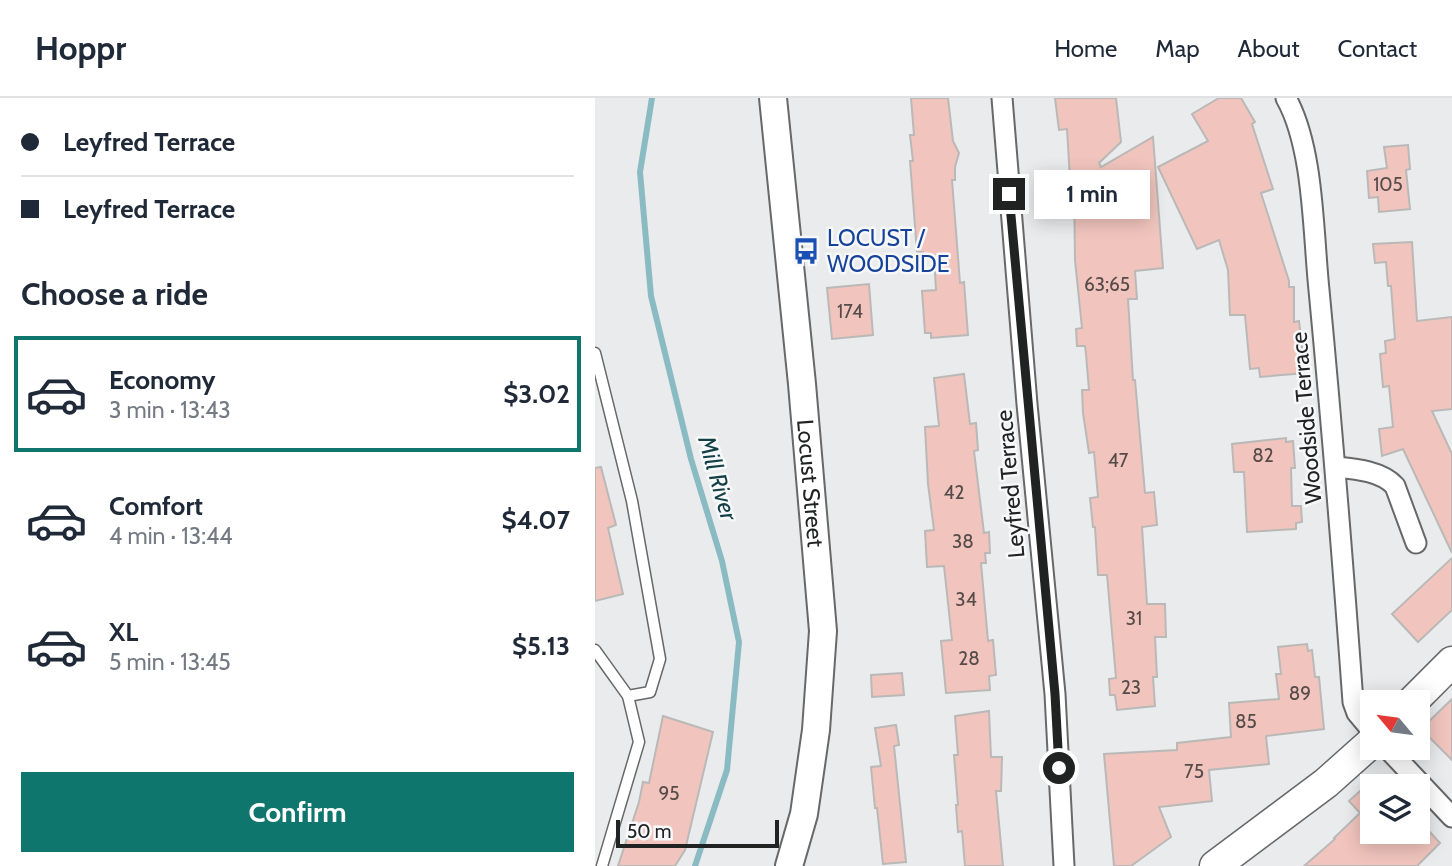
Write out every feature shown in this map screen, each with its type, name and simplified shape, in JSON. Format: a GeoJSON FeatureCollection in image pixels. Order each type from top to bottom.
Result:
{"type":"FeatureCollection","features":[{"type":"Feature","properties":{"kind":"main road"},"geometry":{"type":"LineString","coordinates":[[1424,690],[1452,662]]}},
{"type":"Feature","properties":{"kind":"main road"},"geometry":{"type":"LineString","coordinates":[[1215,866],[1326,783],[1360,753]]}},
{"type":"Feature","properties":{"kind":"street","name":"Locust Street"},"geometry":{"type":"LineString","coordinates":[[773,98],[823,631],[816,730],[806,802],[789,866]]}},
{"type":"Feature","properties":{"kind":"street","name":"Leyfred Terrace"},"geometry":{"type":"LineString","coordinates":[[1002,98],[1055,694],[1064,866]]}},
{"type":"Feature","properties":{"kind":"street","name":"Woodside Terrace"},"geometry":{"type":"LineString","coordinates":[[1286,98],[1299,128],[1307,169],[1336,467],[1353,702],[1360,717]]}},
{"type":"Feature","properties":{"kind":"street"},"geometry":{"type":"LineString","coordinates":[[1336,467],[1369,472],[1389,480],[1395,486],[1416,543]]}},
{"type":"Feature","properties":{"kind":"street"},"geometry":{"type":"LineString","coordinates":[[1398,760],[1452,817]]}},
{"type":"Feature","properties":{"kind":"lane"},"geometry":{"type":"LineString","coordinates":[[595,353],[632,501],[660,659],[650,692],[628,696]]}},
{"type":"Feature","properties":{"kind":"lane"},"geometry":{"type":"LineString","coordinates":[[595,650],[628,696],[639,742],[601,866]]}},
{"type":"Feature","properties":{"kind":"building"},"geometry":{"type":"Polygon","coordinates":[[[911,98],[948,98],[953,141],[959,153],[955,180],[952,180],[960,283],[964,282],[968,335],[931,338],[931,333],[925,333],[922,291],[936,290],[934,257],[924,258],[923,252],[917,252],[910,161],[913,161],[910,135],[914,135],[911,98]]]}},
{"type":"Feature","properties":{"kind":"building"},"geometry":{"type":"Polygon","coordinates":[[[1055,98],[1116,98],[1121,142],[1099,163],[1101,167],[1153,137],[1163,268],[1135,271],[1137,299],[1128,299],[1145,493],[1154,492],[1157,525],[1142,527],[1147,604],[1165,604],[1166,637],[1155,637],[1155,706],[1117,710],[1115,695],[1110,695],[1109,679],[1116,678],[1107,575],[1098,575],[1090,498],[1098,497],[1094,452],[1089,453],[1083,413],[1082,390],[1089,390],[1086,354],[1085,346],[1077,346],[1076,329],[1082,328],[1075,260],[1074,179],[1070,179],[1067,129],[1059,130],[1055,98]]]}},
{"type":"Feature","properties":{"kind":"building"},"geometry":{"type":"Polygon","coordinates":[[[1219,98],[1241,98],[1255,122],[1252,124],[1273,189],[1261,193],[1289,287],[1294,287],[1294,322],[1299,321],[1305,373],[1260,377],[1259,368],[1250,369],[1245,315],[1230,315],[1228,270],[1219,240],[1197,249],[1158,167],[1208,141],[1192,114],[1219,98]]]}},
{"type":"Feature","properties":{"kind":"building"},"geometry":{"type":"Polygon","coordinates":[[[1408,145],[1410,169],[1406,170],[1410,209],[1379,212],[1378,197],[1369,198],[1367,171],[1387,168],[1384,147],[1408,145]]]}},
{"type":"Feature","properties":{"kind":"building"},"geometry":{"type":"Polygon","coordinates":[[[1412,242],[1417,321],[1452,317],[1452,409],[1432,411],[1452,454],[1452,553],[1403,449],[1382,456],[1379,429],[1393,427],[1389,386],[1383,387],[1380,354],[1386,353],[1385,341],[1395,339],[1391,286],[1388,286],[1386,262],[1375,263],[1373,244],[1412,242]]]}},
{"type":"Feature","properties":{"kind":"building"},"geometry":{"type":"Polygon","coordinates":[[[869,284],[873,335],[832,339],[827,288],[869,284]]]}},
{"type":"Feature","properties":{"kind":"building"},"geometry":{"type":"Polygon","coordinates":[[[964,374],[970,424],[976,423],[978,450],[974,451],[984,533],[989,532],[990,553],[985,553],[986,563],[981,563],[988,641],[993,640],[996,675],[989,676],[990,690],[946,693],[941,641],[952,640],[944,566],[927,567],[925,531],[934,530],[925,427],[939,426],[934,378],[964,374]]]}},
{"type":"Feature","properties":{"kind":"building"},"geometry":{"type":"Polygon","coordinates":[[[1286,438],[1286,442],[1293,441],[1295,468],[1291,468],[1292,506],[1301,506],[1302,522],[1296,523],[1296,529],[1247,532],[1244,472],[1234,472],[1232,444],[1286,438]]]}},
{"type":"Feature","properties":{"kind":"building"},"geometry":{"type":"Polygon","coordinates":[[[601,467],[616,525],[608,528],[623,594],[595,601],[595,468],[601,467]]]}},
{"type":"Feature","properties":{"kind":"building"},"geometry":{"type":"Polygon","coordinates":[[[1452,558],[1452,610],[1418,642],[1392,614],[1452,558]]]}},
{"type":"Feature","properties":{"kind":"building"},"geometry":{"type":"Polygon","coordinates":[[[1307,644],[1308,651],[1312,650],[1315,677],[1319,677],[1324,729],[1266,736],[1269,764],[1209,770],[1212,801],[1159,807],[1171,837],[1131,866],[1114,866],[1104,754],[1177,750],[1177,743],[1231,737],[1229,703],[1279,699],[1276,674],[1281,674],[1278,647],[1307,644]]]}},
{"type":"Feature","properties":{"kind":"building"},"geometry":{"type":"Polygon","coordinates":[[[902,673],[904,695],[872,697],[871,675],[902,673]]]}},
{"type":"Feature","properties":{"kind":"building"},"geometry":{"type":"Polygon","coordinates":[[[1452,699],[1452,760],[1430,738],[1430,720],[1452,699]]]}},
{"type":"Feature","properties":{"kind":"building"},"geometry":{"type":"Polygon","coordinates":[[[989,711],[991,757],[1002,757],[1001,791],[996,791],[1003,866],[965,866],[962,831],[958,832],[956,805],[954,755],[958,755],[955,716],[989,711]]]}},
{"type":"Feature","properties":{"kind":"building"},"geometry":{"type":"Polygon","coordinates":[[[663,716],[713,732],[685,850],[675,866],[618,866],[643,782],[649,783],[663,716]]]}},
{"type":"Feature","properties":{"kind":"building"},"geometry":{"type":"Polygon","coordinates":[[[896,725],[899,745],[894,746],[906,862],[883,864],[871,767],[881,766],[875,728],[896,725]]]}},
{"type":"Feature","properties":{"kind":"building"},"geometry":{"type":"Polygon","coordinates":[[[1360,791],[1360,813],[1349,801],[1360,791]]]}},
{"type":"Feature","properties":{"kind":"building"},"geometry":{"type":"Polygon","coordinates":[[[1360,813],[1360,844],[1430,844],[1430,832],[1440,843],[1417,866],[1304,866],[1360,813]]]}},
{"type":"Feature","properties":{"kind":"waterway","name":"Mill River"},"geometry":{"type":"LineString","coordinates":[[652,98],[640,172],[651,296],[691,459],[722,561],[739,642],[727,770],[695,866]]}},
{"type":"Feature","properties":{"kind":"place","name":"LOCUST / WOODSIDE"},"geometry":{"type":"Point","coordinates":[806,251]}},
{"type":"Feature","properties":{"kind":"route"},"geometry":{"type":"LineString","coordinates":[[1009,194],[1055,694],[1059,768]]}}]}
